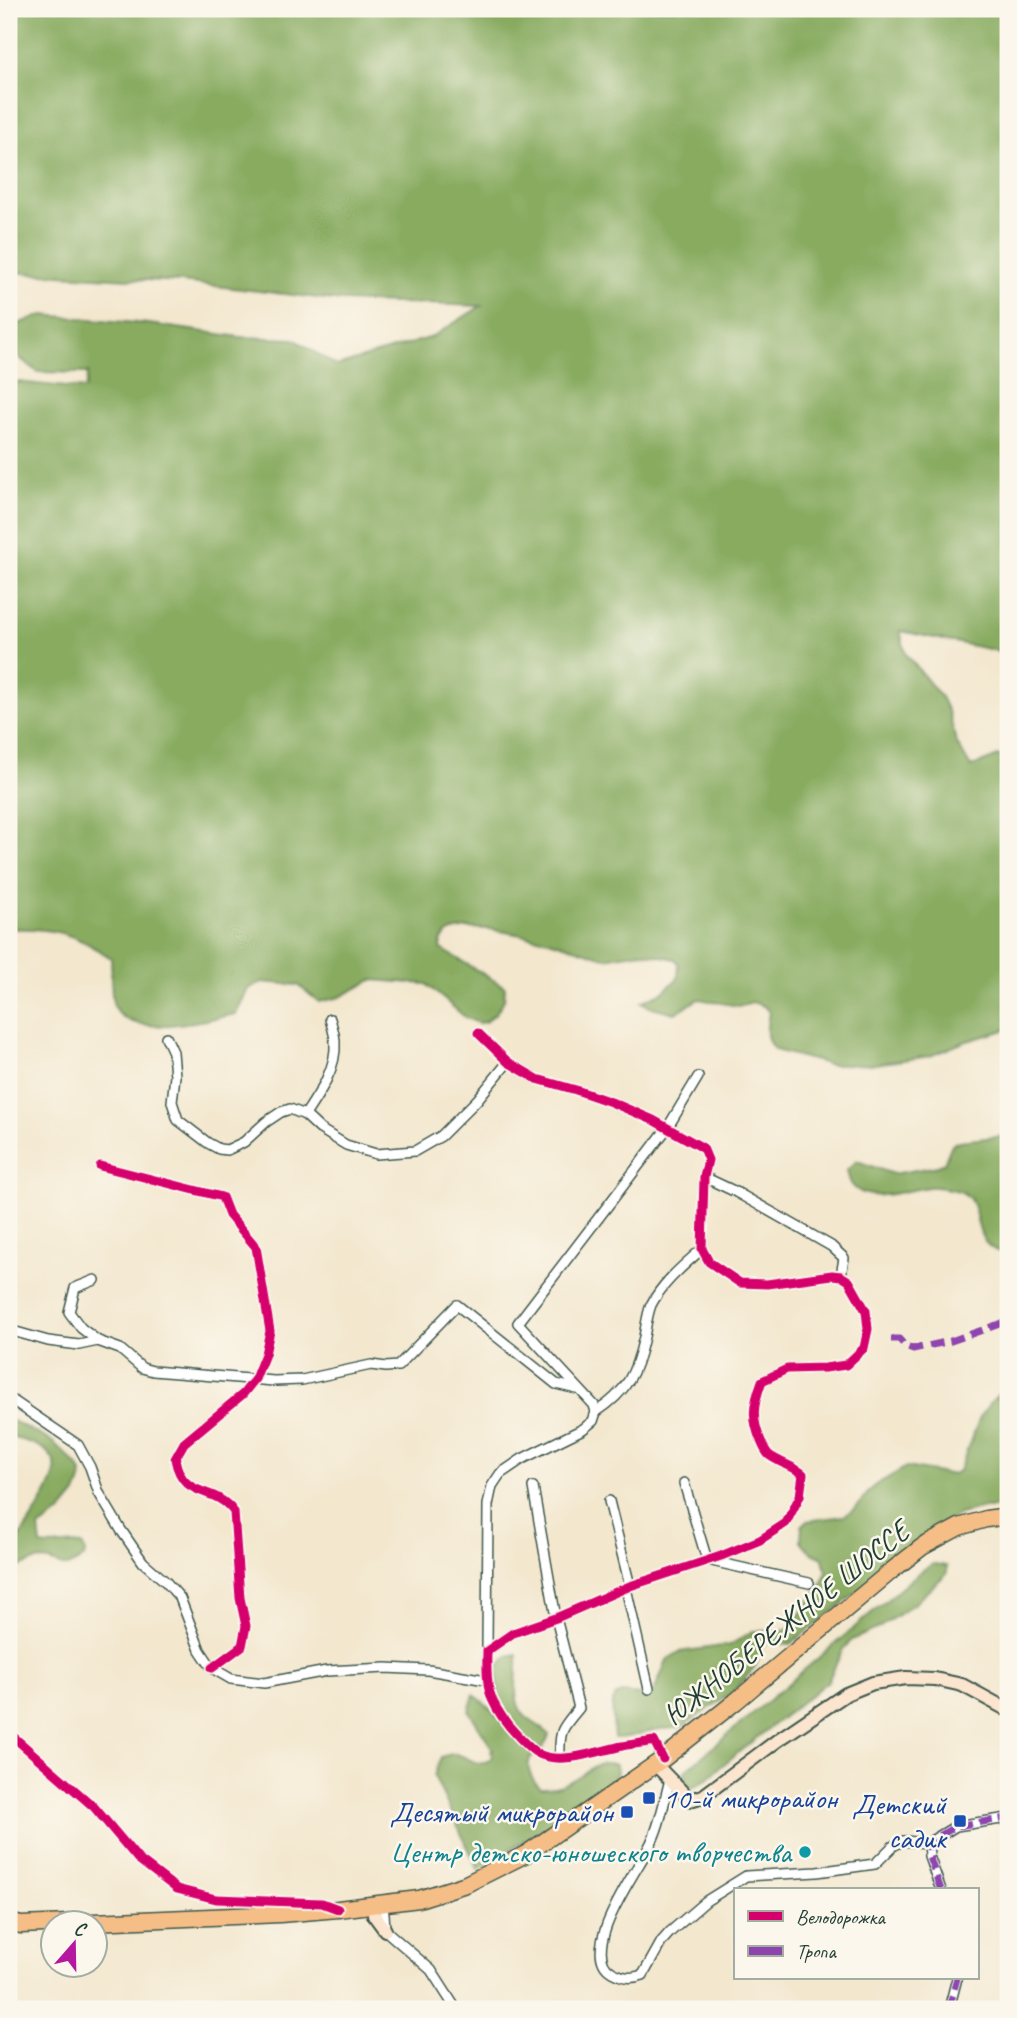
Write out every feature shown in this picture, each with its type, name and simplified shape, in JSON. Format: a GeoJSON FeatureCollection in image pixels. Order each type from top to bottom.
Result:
{"type":"FeatureCollection","features":[{"type":"Feature","properties":{"kind":"highway","name":"ЮЖНОБЕРЕЖНОЕ ШОССЕ"},"geometry":{"type":"LineString","coordinates":[[9,1922],[22,1924],[253,1916],[338,1909],[419,1899],[466,1884],[526,1854],[662,1768],[900,1563],[934,1539],[959,1527],[1008,1516]]}},
{"type":"Feature","properties":{"kind":"highway","name":"ЮЖНОБЕРЕЖНОЕ ШОССЕ"},"geometry":{"type":"LineString","coordinates":[[108,1930],[383,1923],[456,1895],[516,1868],[662,1768],[794,1666],[938,1548],[962,1536],[1008,1527]]}},
{"type":"Feature","properties":{"kind":"highway"},"geometry":{"type":"LineString","coordinates":[[9,1930],[38,1932]]}},
{"type":"Feature","properties":{"kind":"street"},"geometry":{"type":"LineString","coordinates":[[305,1115],[322,1090],[335,1054],[330,1019]]}},
{"type":"Feature","properties":{"kind":"street"},"geometry":{"type":"LineString","coordinates":[[478,1033],[508,1062],[537,1079],[611,1102],[668,1127],[703,1148],[708,1160],[704,1177],[702,1249],[709,1262],[740,1283],[766,1284],[841,1276],[849,1281],[866,1311],[868,1329],[864,1348],[846,1365],[787,1369],[762,1381],[754,1402],[754,1425],[766,1452],[803,1474],[800,1496],[786,1522],[760,1540],[628,1587],[513,1633],[486,1651]]}},
{"type":"Feature","properties":{"kind":"street"},"geometry":{"type":"LineString","coordinates":[[166,1037],[173,1052],[175,1076],[172,1102],[177,1120],[219,1149],[227,1150],[244,1142],[281,1112],[290,1110],[305,1115],[320,1129],[346,1145],[376,1154],[415,1151],[441,1136],[477,1100],[508,1062]]}},
{"type":"Feature","properties":{"kind":"street"},"geometry":{"type":"LineString","coordinates":[[698,1077],[668,1127],[518,1322],[593,1405],[596,1412],[593,1422],[522,1459],[500,1474],[492,1486],[488,1505],[486,1680],[493,1705],[511,1728],[538,1754],[560,1758],[592,1755],[621,1746],[654,1741],[662,1768],[690,1800],[703,1796],[846,1694],[873,1683],[906,1678],[935,1679],[962,1685],[1008,1710]]}},
{"type":"Feature","properties":{"kind":"street"},"geometry":{"type":"LineString","coordinates":[[100,1166],[222,1197],[229,1215],[256,1247],[270,1331],[265,1354],[255,1378],[243,1394],[184,1443],[175,1459],[178,1473],[188,1486],[227,1502],[234,1512],[240,1598],[246,1626],[242,1646],[212,1668]]}},
{"type":"Feature","properties":{"kind":"street"},"geometry":{"type":"LineString","coordinates":[[704,1177],[831,1246],[844,1258],[841,1276]]}},
{"type":"Feature","properties":{"kind":"street"},"geometry":{"type":"LineString","coordinates":[[596,1412],[610,1403],[632,1378],[650,1308],[663,1286],[702,1249]]}},
{"type":"Feature","properties":{"kind":"street"},"geometry":{"type":"LineString","coordinates":[[95,1280],[75,1288],[69,1312],[81,1328],[98,1341],[120,1349],[142,1368],[153,1371],[274,1381],[302,1380],[371,1364],[398,1366],[457,1305],[556,1384],[579,1389]]}},
{"type":"Feature","properties":{"kind":"street"},"geometry":{"type":"LineString","coordinates":[[9,1330],[48,1341],[79,1345],[98,1341]]}},
{"type":"Feature","properties":{"kind":"street"},"geometry":{"type":"LineString","coordinates":[[9,1398],[78,1445],[90,1467],[99,1493],[128,1541],[143,1562],[180,1598],[200,1650],[212,1668],[231,1679],[264,1683],[327,1671],[387,1668],[428,1670],[486,1680]]}},
{"type":"Feature","properties":{"kind":"street"},"geometry":{"type":"LineString","coordinates":[[684,1483],[708,1560]]}},
{"type":"Feature","properties":{"kind":"street"},"geometry":{"type":"LineString","coordinates":[[533,1487],[556,1618],[579,1708],[559,1735],[560,1758]]}},
{"type":"Feature","properties":{"kind":"street"},"geometry":{"type":"LineString","coordinates":[[610,1501],[649,1689]]}},
{"type":"Feature","properties":{"kind":"street"},"geometry":{"type":"LineString","coordinates":[[708,1560],[809,1583]]}},
{"type":"Feature","properties":{"kind":"street"},"geometry":{"type":"LineString","coordinates":[[9,1733],[94,1807],[138,1859],[177,1889],[216,1899],[322,1903],[338,1909]]}},
{"type":"Feature","properties":{"kind":"street"},"geometry":{"type":"LineString","coordinates":[[662,1768],[651,1844],[602,1936],[600,1950],[608,1970],[630,1979],[643,1975],[670,1932],[706,1901],[746,1876],[817,1872],[875,1864],[893,1846],[903,1841],[928,1843],[956,1826],[1008,1818]]}},
{"type":"Feature","properties":{"kind":"street"},"geometry":{"type":"LineString","coordinates":[[928,1843],[929,1856],[940,1888]]}},
{"type":"Feature","properties":{"kind":"street"},"geometry":{"type":"LineString","coordinates":[[383,1923],[431,1970],[456,2009]]}},
{"type":"Feature","properties":{"kind":"street"},"geometry":{"type":"LineString","coordinates":[[949,2009],[956,1980]]}},
{"type":"Feature","properties":{"kind":"green space"},"geometry":{"type":"Polygon","coordinates":[[[9,9],[1008,9],[1008,653],[900,631],[906,654],[941,697],[949,713],[956,742],[971,767],[998,756],[1008,755],[1008,1029],[964,1042],[930,1056],[875,1064],[831,1065],[775,1050],[767,1037],[769,1012],[764,1006],[752,1002],[739,1006],[699,999],[675,1013],[642,1002],[663,992],[678,978],[679,964],[675,959],[641,952],[605,958],[549,940],[489,929],[467,928],[446,935],[440,948],[505,987],[504,1000],[496,1013],[485,1022],[478,1023],[466,1018],[426,984],[372,980],[340,997],[319,1002],[298,985],[262,982],[248,989],[236,1014],[189,1023],[152,1025],[136,1023],[122,1017],[114,1006],[111,958],[62,933],[38,929],[9,929],[9,381],[85,389],[88,373],[38,372],[9,350],[9,327],[43,315],[149,324],[240,337],[294,339],[337,366],[432,337],[481,306],[343,301],[181,282],[9,272],[9,9]]]}},
{"type":"Feature","properties":{"kind":"green space"},"geometry":{"type":"Polygon","coordinates":[[[1008,1127],[1008,1252],[997,1251],[986,1243],[981,1235],[974,1207],[964,1193],[932,1187],[888,1195],[868,1194],[859,1191],[849,1180],[847,1170],[857,1161],[893,1174],[938,1166],[944,1163],[952,1144],[1005,1136],[1008,1127]]]}},
{"type":"Feature","properties":{"kind":"green space"},"geometry":{"type":"Polygon","coordinates":[[[1005,1388],[1008,1388],[1008,1507],[984,1508],[959,1514],[946,1521],[891,1560],[859,1591],[789,1645],[767,1641],[762,1646],[756,1665],[743,1681],[729,1695],[683,1726],[614,1738],[612,1702],[615,1696],[621,1693],[641,1695],[654,1692],[667,1660],[679,1652],[730,1645],[753,1631],[782,1631],[789,1628],[822,1584],[826,1572],[823,1558],[810,1552],[801,1541],[802,1526],[807,1521],[844,1516],[856,1508],[874,1486],[906,1467],[945,1474],[959,1471],[981,1415],[1005,1388]]]}},
{"type":"Feature","properties":{"kind":"green space"},"geometry":{"type":"Polygon","coordinates":[[[9,1419],[53,1442],[82,1473],[76,1494],[62,1511],[39,1528],[41,1545],[82,1545],[84,1557],[76,1563],[64,1566],[44,1560],[9,1569],[9,1551],[46,1495],[55,1472],[55,1464],[42,1448],[9,1437],[9,1419]]]}},
{"type":"Feature","properties":{"kind":"green space"},"geometry":{"type":"Polygon","coordinates":[[[933,1564],[947,1566],[947,1573],[916,1602],[879,1628],[852,1640],[843,1649],[828,1681],[710,1777],[692,1788],[686,1785],[685,1771],[921,1571],[933,1564]]]}},
{"type":"Feature","properties":{"kind":"green space"},"geometry":{"type":"Polygon","coordinates":[[[517,1654],[516,1696],[521,1712],[549,1735],[543,1747],[529,1761],[530,1774],[535,1782],[541,1788],[558,1786],[604,1763],[616,1765],[617,1772],[612,1784],[588,1801],[478,1869],[434,1776],[441,1757],[452,1754],[483,1763],[492,1757],[493,1749],[469,1711],[474,1694],[500,1718],[497,1667],[508,1656],[517,1654]]]}},
{"type":"Feature","properties":{"kind":"marked path"},"geometry":{"type":"LineString","coordinates":[[891,1339],[899,1339],[905,1346],[913,1349],[951,1341],[1008,1321]]}},
{"type":"Feature","properties":{"kind":"marked path"},"geometry":{"type":"LineString","coordinates":[[940,1888],[929,1856],[928,1843],[956,1826],[1008,1818]]}},
{"type":"Feature","properties":{"kind":"marked path"},"geometry":{"type":"LineString","coordinates":[[949,2009],[956,1980]]}},
{"type":"Feature","properties":{"kind":"cycle path"},"geometry":{"type":"LineString","coordinates":[[478,1033],[508,1062],[537,1079],[611,1102],[653,1120],[703,1148],[708,1160],[704,1177],[702,1249],[709,1262],[740,1283],[767,1284],[841,1276],[849,1281],[866,1311],[868,1329],[864,1348],[846,1365],[787,1369],[762,1381],[754,1411],[765,1450],[803,1474],[800,1496],[786,1523],[760,1540],[721,1556],[630,1586],[556,1618],[513,1633],[487,1651],[489,1691],[496,1708],[515,1733],[537,1753],[546,1757],[567,1758],[654,1741],[663,1759]]}},
{"type":"Feature","properties":{"kind":"cycle path"},"geometry":{"type":"LineString","coordinates":[[100,1166],[222,1197],[229,1215],[256,1247],[270,1331],[265,1354],[255,1379],[243,1394],[184,1443],[175,1459],[185,1481],[226,1503],[234,1512],[240,1598],[246,1626],[242,1646],[212,1668]]}},
{"type":"Feature","properties":{"kind":"cycle path"},"geometry":{"type":"LineString","coordinates":[[9,1733],[94,1807],[138,1859],[177,1889],[216,1899],[322,1903],[338,1909]]}},
{"type":"Feature","properties":{"kind":"place","name":"10-й микрорайон"},"geometry":{"type":"Point","coordinates":[649,1798]}},
{"type":"Feature","properties":{"kind":"place","name":"Десятый микрорайон"},"geometry":{"type":"Point","coordinates":[627,1812]}},
{"type":"Feature","properties":{"kind":"place","name":"Детский садик"},"geometry":{"type":"Point","coordinates":[960,1821]}},
{"type":"Feature","properties":{"kind":"place","name":"Центр детско-юношеского творчества"},"geometry":{"type":"Point","coordinates":[805,1852]}}]}
